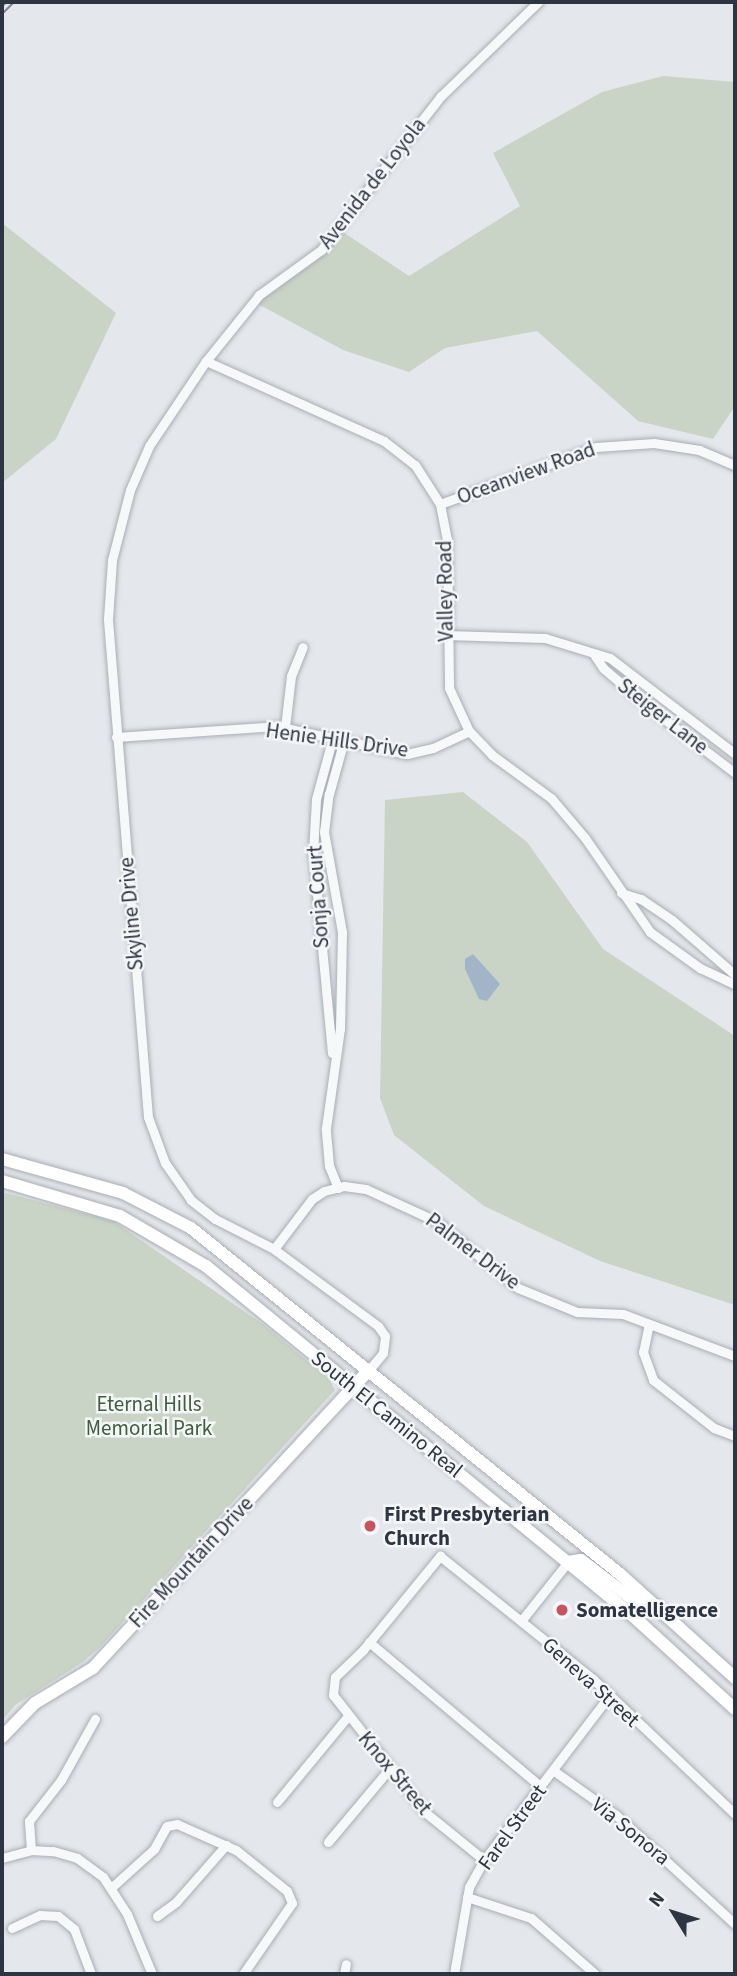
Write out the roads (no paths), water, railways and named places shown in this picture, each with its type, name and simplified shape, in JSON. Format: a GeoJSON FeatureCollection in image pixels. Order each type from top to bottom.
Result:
{"type":"FeatureCollection","features":[{"type":"Feature","properties":{"kind":"main road","name":"South El Camino Real"},"geometry":{"type":"LineString","coordinates":[[2,1159],[123,1193],[171,1216],[234,1260],[657,1606],[735,1678]]}},
{"type":"Feature","properties":{"kind":"main road","name":"South El Camino Real"},"geometry":{"type":"LineString","coordinates":[[2,1181],[100,1209],[176,1246],[568,1562],[735,1709]]}},
{"type":"Feature","properties":{"kind":"main road","name":"Fire Mountain Drive"},"geometry":{"type":"LineString","coordinates":[[2,1737],[35,1703],[93,1668],[368,1371]]}},
{"type":"Feature","properties":{"kind":"main road"},"geometry":{"type":"LineString","coordinates":[[568,1562],[581,1560],[641,1606],[657,1606]]}},
{"type":"Feature","properties":{"kind":"street","name":"Avenida de Loyola"},"geometry":{"type":"LineString","coordinates":[[206,361],[259,295],[321,250],[441,96],[538,2]]}},
{"type":"Feature","properties":{"kind":"street","name":"Valley Road"},"geometry":{"type":"LineString","coordinates":[[206,361],[384,440],[415,465],[440,505],[447,539],[446,635],[449,688],[469,731],[492,755],[551,798],[585,838],[650,932],[700,968],[735,984]]}},
{"type":"Feature","properties":{"kind":"street","name":"Skyline Drive"},"geometry":{"type":"LineString","coordinates":[[206,361],[160,425],[122,514],[112,559],[108,619],[148,1117],[177,1186],[215,1219],[274,1249],[378,1326],[385,1336],[383,1353],[368,1371]]}},
{"type":"Feature","properties":{"kind":"street","name":"Oceanview Road"},"geometry":{"type":"LineString","coordinates":[[440,505],[596,447],[654,443],[699,450],[735,465]]}},
{"type":"Feature","properties":{"kind":"street","name":"Steiger Lane"},"geometry":{"type":"LineString","coordinates":[[446,635],[545,638],[573,644],[595,656],[610,658],[735,754]]}},
{"type":"Feature","properties":{"kind":"street"},"geometry":{"type":"LineString","coordinates":[[285,727],[291,676],[303,646]]}},
{"type":"Feature","properties":{"kind":"street","name":"Steiger Lane"},"geometry":{"type":"LineString","coordinates":[[595,656],[603,668],[651,709],[735,773]]}},
{"type":"Feature","properties":{"kind":"street","name":"Henie Hills Drive"},"geometry":{"type":"LineString","coordinates":[[116,737],[285,727],[407,754],[433,748],[469,731]]}},
{"type":"Feature","properties":{"kind":"street","name":"Sonja Court"},"geometry":{"type":"LineString","coordinates":[[333,737],[316,799],[313,853],[333,1058]]}},
{"type":"Feature","properties":{"kind":"street","name":"Sonja Court"},"geometry":{"type":"LineString","coordinates":[[338,1188],[329,1166],[326,1128],[333,1058],[340,1029],[342,932],[324,832],[329,794],[344,740]]}},
{"type":"Feature","properties":{"kind":"street"},"geometry":{"type":"LineString","coordinates":[[621,893],[641,899],[672,920],[735,975]]}},
{"type":"Feature","properties":{"kind":"street"},"geometry":{"type":"LineString","coordinates":[[274,1249],[312,1199],[338,1188]]}},
{"type":"Feature","properties":{"kind":"street","name":"Palmer Drive"},"geometry":{"type":"LineString","coordinates":[[338,1188],[366,1189],[425,1214],[518,1288],[577,1312],[623,1314],[735,1356]]}},
{"type":"Feature","properties":{"kind":"street"},"geometry":{"type":"LineString","coordinates":[[649,1324],[643,1352],[653,1380],[713,1428],[735,1436]]}},
{"type":"Feature","properties":{"kind":"street","name":"Geneva Street"},"geometry":{"type":"LineString","coordinates":[[369,1642],[440,1556],[609,1696],[735,1814]]}},
{"type":"Feature","properties":{"kind":"street"},"geometry":{"type":"LineString","coordinates":[[521,1621],[568,1562]]}},
{"type":"Feature","properties":{"kind":"street"},"geometry":{"type":"LineString","coordinates":[[369,1642],[540,1786]]}},
{"type":"Feature","properties":{"kind":"street","name":"Knox Street"},"geometry":{"type":"LineString","coordinates":[[369,1642],[331,1683],[342,1708],[426,1813],[484,1860]]}},
{"type":"Feature","properties":{"kind":"street","name":"Farel Street"},"geometry":{"type":"LineString","coordinates":[[454,1974],[467,1896],[484,1860],[609,1696]]}},
{"type":"Feature","properties":{"kind":"street"},"geometry":{"type":"LineString","coordinates":[[277,1802],[348,1716]]}},
{"type":"Feature","properties":{"kind":"street"},"geometry":{"type":"LineString","coordinates":[[30,1850],[29,1821],[76,1757],[95,1719]]}},
{"type":"Feature","properties":{"kind":"street"},"geometry":{"type":"LineString","coordinates":[[328,1842],[390,1768]]}},
{"type":"Feature","properties":{"kind":"street","name":"Via Sonora"},"geometry":{"type":"LineString","coordinates":[[554,1771],[616,1815],[735,1924]]}},
{"type":"Feature","properties":{"kind":"street"},"geometry":{"type":"LineString","coordinates":[[112,1887],[154,1849],[167,1826],[177,1825],[226,1845],[291,1898],[288,1913],[243,1974]]}},
{"type":"Feature","properties":{"kind":"street"},"geometry":{"type":"LineString","coordinates":[[157,1916],[176,1902],[226,1845]]}},
{"type":"Feature","properties":{"kind":"street"},"geometry":{"type":"LineString","coordinates":[[2,1858],[30,1850],[76,1858],[112,1887],[152,1974]]}},
{"type":"Feature","properties":{"kind":"street"},"geometry":{"type":"LineString","coordinates":[[467,1896],[531,1918],[594,1974]]}},
{"type":"Feature","properties":{"kind":"street"},"geometry":{"type":"LineString","coordinates":[[12,1928],[40,1915],[58,1916],[74,1929],[91,1974]]}},
{"type":"Feature","properties":{"kind":"water"},"geometry":{"type":"Polygon","coordinates":[[[473,954],[500,984],[487,1001],[479,999],[465,969],[465,959],[473,954]]]}},
{"type":"Feature","properties":{"kind":"tram line"},"geometry":{"type":"LineString","coordinates":[[2,14],[14,2]]}},
{"type":"Feature","properties":{"kind":"railway"},"geometry":{"type":"LineString","coordinates":[[2,5],[5,2]]}},
{"type":"Feature","properties":{"kind":"place","name":"First Presbyterian Church"},"geometry":{"type":"Point","coordinates":[370,1526]}},
{"type":"Feature","properties":{"kind":"place","name":"Somatelligence"},"geometry":{"type":"Point","coordinates":[562,1610]}},
{"type":"Feature","properties":{"kind":"park label","name":"Eternal Hills Memorial Park"},"geometry":{"type":"Point","coordinates":[149,1416]}}]}
